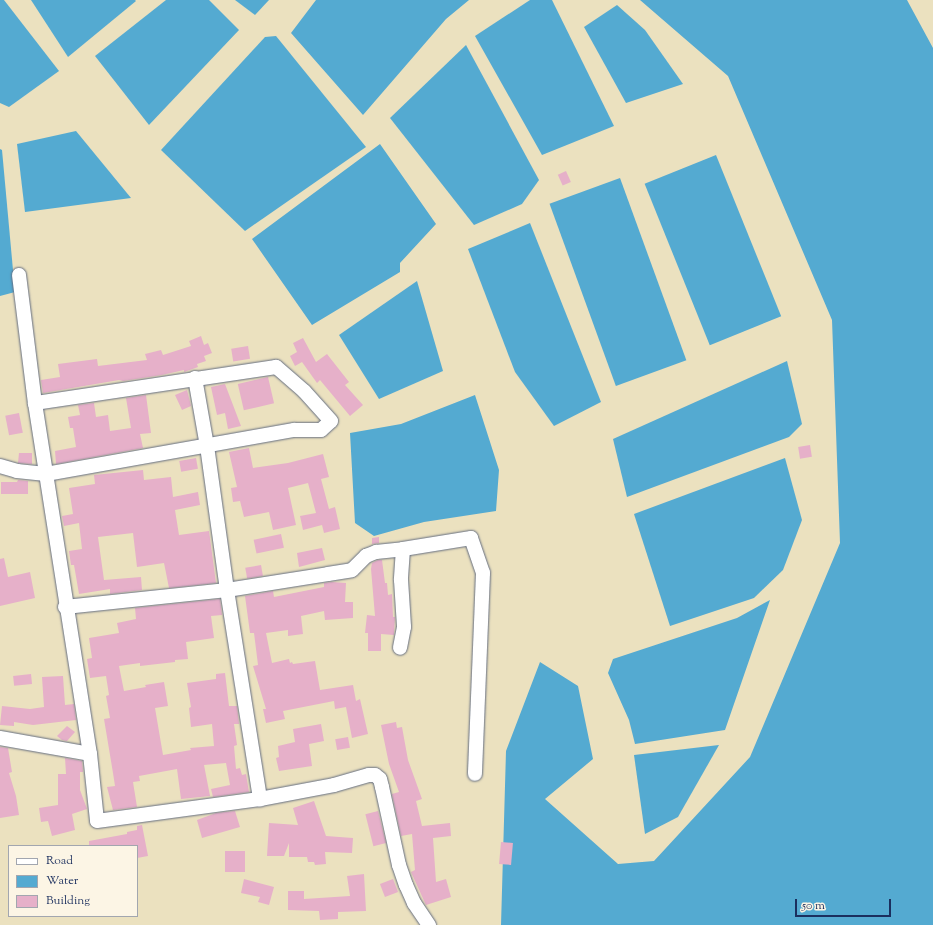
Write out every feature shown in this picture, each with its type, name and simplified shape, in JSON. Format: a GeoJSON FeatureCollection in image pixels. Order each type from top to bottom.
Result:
{"type":"FeatureCollection","features":[{"type":"Feature","properties":{"kind":"street"},"geometry":{"type":"LineString","coordinates":[[19,275],[35,403],[90,754],[97,820],[260,799],[334,785],[375,775],[380,779],[399,865],[406,885],[414,903],[430,925]]}},
{"type":"Feature","properties":{"kind":"street"},"geometry":{"type":"LineString","coordinates":[[0,466],[17,471],[46,474],[294,430],[321,430],[331,421],[304,391],[276,366],[35,403]]}},
{"type":"Feature","properties":{"kind":"street"},"geometry":{"type":"LineString","coordinates":[[195,378],[207,446],[227,590],[260,799]]}},
{"type":"Feature","properties":{"kind":"street"},"geometry":{"type":"LineString","coordinates":[[66,607],[227,590],[352,570],[366,556],[376,552],[471,538],[482,573],[476,774]]}},
{"type":"Feature","properties":{"kind":"street"},"geometry":{"type":"LineString","coordinates":[[400,648],[404,627],[401,580],[403,548]]}},
{"type":"Feature","properties":{"kind":"street"},"geometry":{"type":"LineString","coordinates":[[0,738],[90,754]]}},
{"type":"Feature","properties":{"kind":"water"},"geometry":{"type":"Polygon","coordinates":[[[0,0],[4,0],[59,71],[9,107],[0,103],[0,0]]]}},
{"type":"Feature","properties":{"kind":"water"},"geometry":{"type":"Polygon","coordinates":[[[31,0],[135,0],[136,1],[68,57],[31,0]]]}},
{"type":"Feature","properties":{"kind":"water"},"geometry":{"type":"Polygon","coordinates":[[[166,0],[209,0],[239,30],[149,125],[95,56],[166,0]]]}},
{"type":"Feature","properties":{"kind":"water"},"geometry":{"type":"Polygon","coordinates":[[[235,0],[269,0],[255,15],[235,0]]]}},
{"type":"Feature","properties":{"kind":"water"},"geometry":{"type":"Polygon","coordinates":[[[316,0],[469,0],[446,19],[363,115],[291,33],[316,0]]]}},
{"type":"Feature","properties":{"kind":"water"},"geometry":{"type":"Polygon","coordinates":[[[530,0],[552,0],[614,126],[542,155],[475,36],[530,0]]]}},
{"type":"Feature","properties":{"kind":"water"},"geometry":{"type":"Polygon","coordinates":[[[640,0],[907,0],[933,48],[933,925],[501,925],[506,751],[540,662],[578,686],[593,759],[545,799],[618,864],[654,861],[750,757],[840,543],[832,320],[728,76],[640,0]]]}},
{"type":"Feature","properties":{"kind":"water"},"geometry":{"type":"Polygon","coordinates":[[[617,5],[645,30],[683,84],[626,103],[584,27],[617,5]]]}},
{"type":"Feature","properties":{"kind":"water"},"geometry":{"type":"Polygon","coordinates":[[[276,36],[366,147],[245,231],[161,150],[265,37],[276,36]]]}},
{"type":"Feature","properties":{"kind":"water"},"geometry":{"type":"Polygon","coordinates":[[[466,45],[539,180],[522,204],[474,225],[390,118],[466,45]]]}},
{"type":"Feature","properties":{"kind":"water"},"geometry":{"type":"Polygon","coordinates":[[[76,131],[131,198],[25,212],[17,144],[76,131]]]}},
{"type":"Feature","properties":{"kind":"water"},"geometry":{"type":"Polygon","coordinates":[[[380,144],[436,224],[400,263],[400,272],[312,325],[252,239],[380,144]]]}},
{"type":"Feature","properties":{"kind":"water"},"geometry":{"type":"Polygon","coordinates":[[[0,149],[2,150],[15,292],[0,296],[0,149]]]}},
{"type":"Feature","properties":{"kind":"water"},"geometry":{"type":"Polygon","coordinates":[[[716,155],[781,316],[710,345],[645,184],[716,155]]]}},
{"type":"Feature","properties":{"kind":"water"},"geometry":{"type":"Polygon","coordinates":[[[620,178],[686,360],[616,386],[550,204],[620,178]]]}},
{"type":"Feature","properties":{"kind":"water"},"geometry":{"type":"Polygon","coordinates":[[[530,223],[601,402],[554,426],[515,372],[468,249],[530,223]]]}},
{"type":"Feature","properties":{"kind":"water"},"geometry":{"type":"Polygon","coordinates":[[[417,281],[443,371],[379,399],[339,335],[417,281]]]}},
{"type":"Feature","properties":{"kind":"water"},"geometry":{"type":"Polygon","coordinates":[[[787,361],[802,424],[789,437],[627,497],[613,439],[787,361]]]}},
{"type":"Feature","properties":{"kind":"water"},"geometry":{"type":"Polygon","coordinates":[[[475,395],[499,470],[496,511],[424,522],[374,536],[355,523],[350,433],[401,424],[475,395]]]}},
{"type":"Feature","properties":{"kind":"water"},"geometry":{"type":"Polygon","coordinates":[[[785,458],[802,520],[783,570],[754,598],[670,626],[634,514],[785,458]]]}},
{"type":"Feature","properties":{"kind":"water"},"geometry":{"type":"Polygon","coordinates":[[[770,600],[725,730],[635,744],[629,720],[608,673],[613,659],[737,618],[770,600]]]}},
{"type":"Feature","properties":{"kind":"water"},"geometry":{"type":"Polygon","coordinates":[[[719,745],[678,817],[645,834],[634,755],[719,745]]]}},
{"type":"Feature","properties":{"kind":"building"},"geometry":{"type":"Polygon","coordinates":[[[566,171],[571,182],[563,186],[558,175],[566,171]]]}},
{"type":"Feature","properties":{"kind":"building"},"geometry":{"type":"Polygon","coordinates":[[[201,336],[204,345],[208,343],[212,353],[204,356],[206,361],[197,364],[198,367],[184,372],[184,370],[162,375],[123,381],[119,380],[43,393],[41,380],[60,377],[58,364],[97,359],[98,366],[147,360],[145,354],[161,350],[163,355],[191,346],[189,341],[201,336]]]}},
{"type":"Feature","properties":{"kind":"building"},"geometry":{"type":"Polygon","coordinates":[[[303,338],[316,362],[327,354],[349,382],[345,385],[363,405],[350,416],[320,380],[317,383],[302,362],[295,366],[290,356],[297,352],[293,343],[303,338]]]}},
{"type":"Feature","properties":{"kind":"building"},"geometry":{"type":"Polygon","coordinates":[[[248,346],[250,359],[233,361],[231,349],[248,346]]]}},
{"type":"Feature","properties":{"kind":"building"},"geometry":{"type":"Polygon","coordinates":[[[268,377],[274,403],[244,410],[238,384],[268,377]]]}},
{"type":"Feature","properties":{"kind":"building"},"geometry":{"type":"Polygon","coordinates":[[[225,384],[241,426],[228,429],[225,413],[217,415],[211,387],[225,384]]]}},
{"type":"Feature","properties":{"kind":"building"},"geometry":{"type":"Polygon","coordinates":[[[187,390],[191,406],[182,410],[175,395],[187,390]]]}},
{"type":"Feature","properties":{"kind":"building"},"geometry":{"type":"Polygon","coordinates":[[[146,395],[151,433],[140,434],[143,448],[56,464],[55,451],[76,447],[73,428],[70,428],[68,417],[80,415],[78,405],[94,403],[96,417],[108,415],[110,431],[131,428],[126,398],[146,395]]]}},
{"type":"Feature","properties":{"kind":"building"},"geometry":{"type":"Polygon","coordinates":[[[19,413],[23,433],[9,435],[5,416],[19,413]]]}},
{"type":"Feature","properties":{"kind":"building"},"geometry":{"type":"Polygon","coordinates":[[[810,445],[812,457],[800,459],[798,447],[810,445]]]}},
{"type":"Feature","properties":{"kind":"building"},"geometry":{"type":"Polygon","coordinates":[[[249,448],[253,468],[288,463],[323,454],[329,477],[321,479],[329,509],[335,507],[340,529],[324,533],[322,525],[303,530],[300,516],[316,513],[308,483],[288,488],[296,525],[273,530],[269,512],[244,517],[240,501],[233,502],[231,488],[237,487],[229,452],[249,448]]]}},
{"type":"Feature","properties":{"kind":"building"},"geometry":{"type":"Polygon","coordinates":[[[19,453],[32,453],[32,464],[18,463],[19,453]]]}},
{"type":"Feature","properties":{"kind":"building"},"geometry":{"type":"Polygon","coordinates":[[[196,458],[198,469],[181,472],[179,461],[196,458]]]}},
{"type":"Feature","properties":{"kind":"building"},"geometry":{"type":"Polygon","coordinates":[[[143,470],[144,480],[171,477],[173,497],[198,492],[200,505],[175,510],[179,535],[209,531],[216,583],[169,588],[164,563],[137,567],[133,533],[98,537],[104,580],[141,577],[142,590],[110,594],[110,589],[79,594],[74,565],[71,565],[69,551],[82,549],[79,523],[64,526],[62,516],[73,514],[69,488],[95,484],[94,475],[143,470]]]}},
{"type":"Feature","properties":{"kind":"building"},"geometry":{"type":"Polygon","coordinates":[[[18,480],[28,481],[28,494],[1,494],[1,482],[17,482],[18,480]]]}},
{"type":"Feature","properties":{"kind":"building"},"geometry":{"type":"Polygon","coordinates":[[[281,534],[284,548],[257,554],[254,540],[281,534]]]}},
{"type":"Feature","properties":{"kind":"building"},"geometry":{"type":"Polygon","coordinates":[[[379,537],[379,543],[372,544],[372,538],[379,537]]]}},
{"type":"Feature","properties":{"kind":"building"},"geometry":{"type":"Polygon","coordinates":[[[322,548],[325,560],[299,567],[297,553],[322,548]]]}},
{"type":"Feature","properties":{"kind":"building"},"geometry":{"type":"Polygon","coordinates":[[[4,558],[8,577],[30,572],[35,598],[0,606],[0,559],[4,558]]]}},
{"type":"Feature","properties":{"kind":"building"},"geometry":{"type":"Polygon","coordinates":[[[382,560],[388,595],[392,594],[393,617],[395,617],[394,635],[381,634],[381,651],[368,651],[368,633],[365,633],[367,615],[375,616],[371,569],[372,563],[382,560]]]}},
{"type":"Feature","properties":{"kind":"building"},"geometry":{"type":"Polygon","coordinates":[[[261,565],[263,576],[247,579],[245,568],[261,565]]]}},
{"type":"Feature","properties":{"kind":"building"},"geometry":{"type":"Polygon","coordinates":[[[324,583],[346,583],[345,602],[353,602],[353,618],[325,620],[324,611],[301,616],[303,634],[288,636],[288,630],[266,633],[272,663],[289,659],[290,663],[292,662],[293,664],[315,661],[320,690],[353,685],[356,701],[360,699],[368,734],[352,738],[346,707],[335,709],[334,701],[283,711],[285,719],[266,723],[263,709],[266,709],[253,666],[258,665],[254,633],[250,633],[245,596],[273,591],[274,597],[324,587],[324,583]]]}},
{"type":"Feature","properties":{"kind":"building"},"geometry":{"type":"Polygon","coordinates":[[[220,599],[222,615],[211,616],[214,638],[186,642],[188,659],[140,666],[140,663],[119,666],[124,691],[146,687],[145,685],[164,682],[168,706],[155,708],[163,755],[191,750],[190,748],[214,746],[212,724],[191,727],[189,708],[191,707],[187,683],[216,679],[216,674],[225,673],[229,706],[237,706],[239,724],[234,724],[237,745],[234,746],[236,769],[240,768],[242,775],[246,774],[249,792],[213,797],[211,789],[230,785],[226,763],[204,765],[210,796],[181,799],[177,769],[139,776],[140,781],[133,782],[137,807],[113,810],[107,787],[115,786],[104,719],[110,718],[106,696],[109,695],[106,676],[90,678],[87,659],[92,658],[89,638],[119,633],[117,623],[136,619],[135,608],[220,599]]]}},
{"type":"Feature","properties":{"kind":"building"},"geometry":{"type":"Polygon","coordinates":[[[31,674],[32,684],[14,686],[13,676],[31,674]]]}},
{"type":"Feature","properties":{"kind":"building"},"geometry":{"type":"Polygon","coordinates":[[[63,676],[65,705],[74,704],[76,720],[33,725],[14,722],[14,726],[0,725],[2,706],[30,709],[44,707],[42,677],[63,676]]]}},
{"type":"Feature","properties":{"kind":"building"},"geometry":{"type":"Polygon","coordinates":[[[396,722],[397,728],[402,727],[408,760],[422,799],[416,801],[422,826],[450,823],[451,836],[433,838],[436,882],[446,879],[451,897],[426,905],[411,872],[415,870],[412,834],[401,836],[392,794],[399,792],[389,764],[381,725],[396,722]]]}},
{"type":"Feature","properties":{"kind":"building"},"geometry":{"type":"Polygon","coordinates":[[[321,724],[324,741],[309,744],[312,766],[279,771],[276,758],[279,757],[278,746],[295,742],[293,729],[321,724]]]}},
{"type":"Feature","properties":{"kind":"building"},"geometry":{"type":"Polygon","coordinates":[[[67,726],[75,732],[67,741],[62,740],[57,736],[67,726]]]}},
{"type":"Feature","properties":{"kind":"building"},"geometry":{"type":"Polygon","coordinates":[[[348,737],[350,748],[337,750],[335,739],[348,737]]]}},
{"type":"Feature","properties":{"kind":"building"},"geometry":{"type":"Polygon","coordinates":[[[0,747],[8,748],[12,772],[9,773],[16,796],[19,815],[0,818],[0,747]]]}},
{"type":"Feature","properties":{"kind":"building"},"geometry":{"type":"Polygon","coordinates":[[[65,758],[82,761],[83,772],[80,772],[80,790],[87,809],[72,814],[75,830],[52,836],[48,821],[41,822],[39,808],[58,805],[58,774],[66,774],[65,758]]]}},
{"type":"Feature","properties":{"kind":"building"},"geometry":{"type":"Polygon","coordinates":[[[314,801],[326,836],[353,838],[352,853],[325,852],[326,864],[315,865],[314,862],[308,862],[307,857],[289,857],[289,843],[284,856],[267,856],[269,823],[298,825],[293,808],[314,801]]]}},
{"type":"Feature","properties":{"kind":"building"},"geometry":{"type":"Polygon","coordinates":[[[235,811],[240,827],[202,838],[197,820],[216,813],[235,811]]]}},
{"type":"Feature","properties":{"kind":"building"},"geometry":{"type":"Polygon","coordinates":[[[378,811],[386,843],[373,846],[365,814],[378,811]]]}},
{"type":"Feature","properties":{"kind":"building"},"geometry":{"type":"Polygon","coordinates":[[[142,825],[148,856],[138,858],[138,845],[89,845],[89,841],[127,834],[127,832],[137,830],[137,826],[142,825]]]}},
{"type":"Feature","properties":{"kind":"building"},"geometry":{"type":"Polygon","coordinates":[[[501,842],[513,843],[511,865],[499,864],[501,842]]]}},
{"type":"Feature","properties":{"kind":"building"},"geometry":{"type":"Polygon","coordinates":[[[225,851],[245,851],[245,872],[225,872],[225,851]]]}},
{"type":"Feature","properties":{"kind":"building"},"geometry":{"type":"Polygon","coordinates":[[[364,874],[366,911],[338,912],[338,919],[320,920],[319,911],[288,910],[288,891],[304,891],[304,899],[350,896],[347,876],[364,874]]]}},
{"type":"Feature","properties":{"kind":"building"},"geometry":{"type":"Polygon","coordinates":[[[244,879],[274,887],[269,905],[258,902],[260,897],[241,893],[244,879]]]}},
{"type":"Feature","properties":{"kind":"building"},"geometry":{"type":"Polygon","coordinates":[[[393,879],[398,892],[385,897],[380,884],[393,879]]]}}]}
